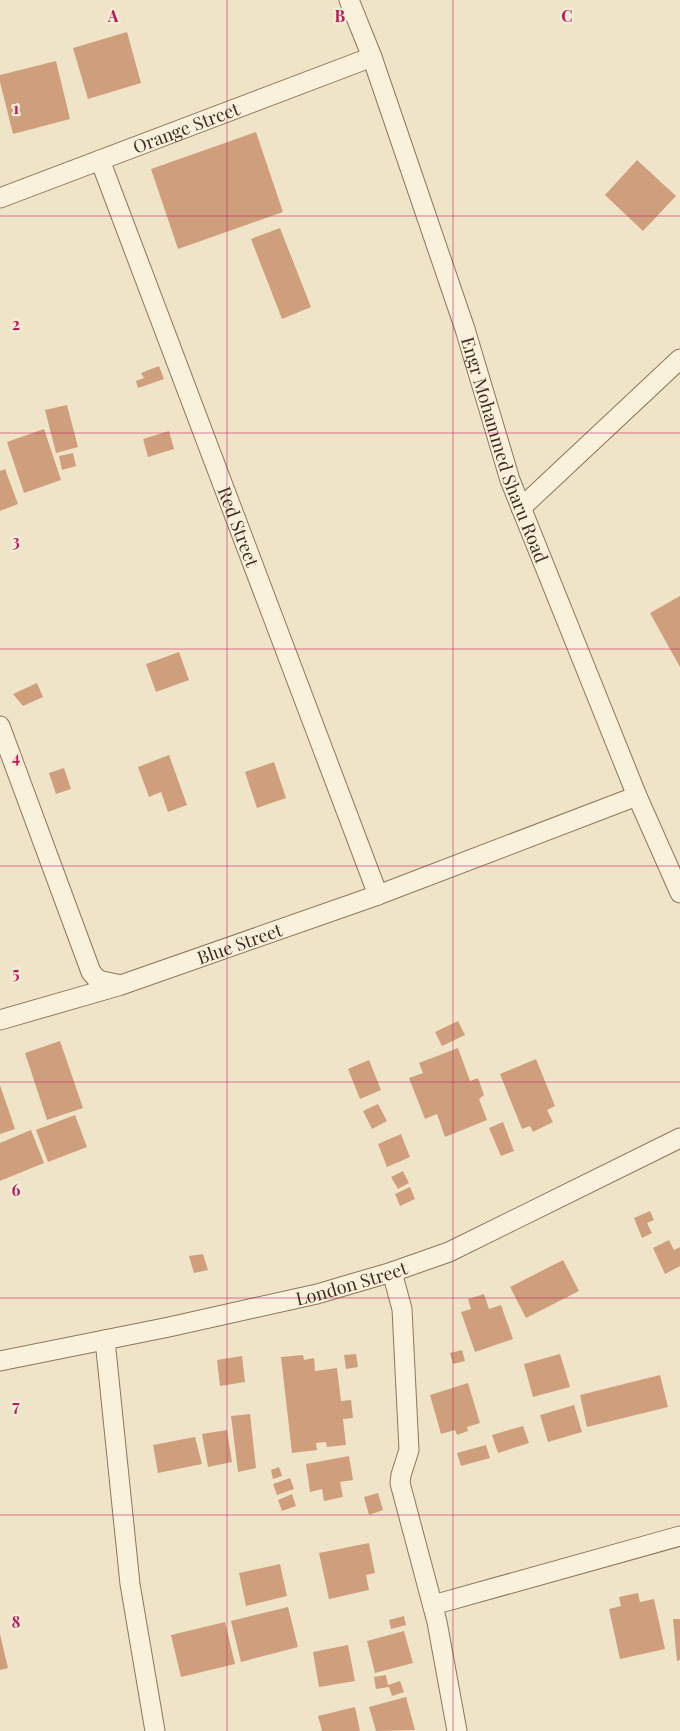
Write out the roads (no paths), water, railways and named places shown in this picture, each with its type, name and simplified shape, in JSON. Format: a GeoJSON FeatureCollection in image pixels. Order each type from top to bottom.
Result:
{"type":"FeatureCollection","features":[{"type":"Feature","properties":{"kind":"street","name":"Engr Mohammed Sharu Road"},"geometry":{"type":"LineString","coordinates":[[350,0],[372,57],[465,328],[510,480],[637,796],[680,893]]}},
{"type":"Feature","properties":{"kind":"street","name":"Orange Street"},"geometry":{"type":"LineString","coordinates":[[0,198],[372,57]]}},
{"type":"Feature","properties":{"kind":"street","name":"Red Street"},"geometry":{"type":"LineString","coordinates":[[100,160],[378,895]]}},
{"type":"Feature","properties":{"kind":"street"},"geometry":{"type":"LineString","coordinates":[[521,508],[680,359]]}},
{"type":"Feature","properties":{"kind":"street"},"geometry":{"type":"LineString","coordinates":[[0,726],[91,972],[98,980],[121,985]]}},
{"type":"Feature","properties":{"kind":"street","name":"Blue Street"},"geometry":{"type":"LineString","coordinates":[[0,1020],[121,985],[378,895],[637,796]]}},
{"type":"Feature","properties":{"kind":"street","name":"London Street"},"geometry":{"type":"LineString","coordinates":[[0,1361],[317,1294],[392,1272],[448,1252],[680,1138]]}},
{"type":"Feature","properties":{"kind":"street"},"geometry":{"type":"LineString","coordinates":[[392,1272],[402,1309],[409,1450],[400,1483],[433,1605],[457,1731]]}},
{"type":"Feature","properties":{"kind":"street"},"geometry":{"type":"LineString","coordinates":[[105,1340],[130,1584],[155,1731]]}},
{"type":"Feature","properties":{"kind":"street"},"geometry":{"type":"LineString","coordinates":[[433,1605],[680,1536]]}}]}
